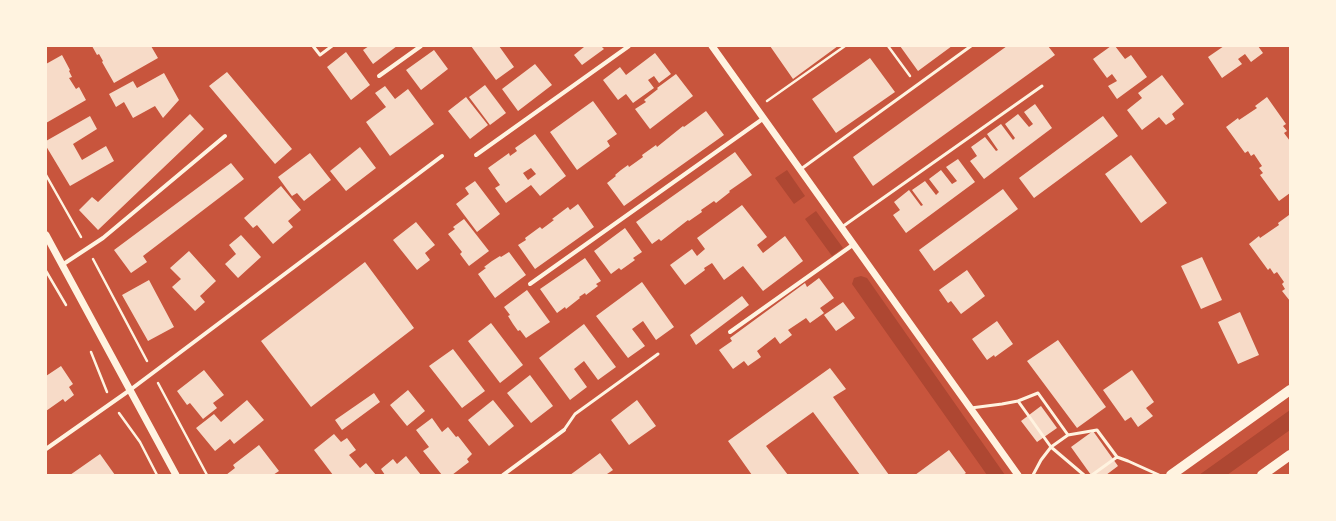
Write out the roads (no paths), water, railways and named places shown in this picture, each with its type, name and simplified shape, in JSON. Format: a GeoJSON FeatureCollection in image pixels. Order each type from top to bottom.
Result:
{"type":"FeatureCollection","features":[{"type":"Feature","properties":{"kind":"main road"},"geometry":{"type":"LineString","coordinates":[[1171,475],[1290,390]]}},
{"type":"Feature","properties":{"kind":"main road"},"geometry":{"type":"LineString","coordinates":[[1262,475],[1290,455]]}},
{"type":"Feature","properties":{"kind":"street"},"geometry":{"type":"LineString","coordinates":[[379,76],[420,46]]}},
{"type":"Feature","properties":{"kind":"street"},"geometry":{"type":"LineString","coordinates":[[476,154],[629,46]]}},
{"type":"Feature","properties":{"kind":"street"},"geometry":{"type":"LineString","coordinates":[[712,46],[1018,475]]}},
{"type":"Feature","properties":{"kind":"street"},"geometry":{"type":"LineString","coordinates":[[530,284],[764,118]]}},
{"type":"Feature","properties":{"kind":"street"},"geometry":{"type":"LineString","coordinates":[[62,265],[103,238],[225,136]]}},
{"type":"Feature","properties":{"kind":"street"},"geometry":{"type":"LineString","coordinates":[[46,449],[153,373],[442,156]]}},
{"type":"Feature","properties":{"kind":"street"},"geometry":{"type":"LineString","coordinates":[[46,235],[176,475]]}},
{"type":"Feature","properties":{"kind":"street"},"geometry":{"type":"LineString","coordinates":[[730,332],[854,244]]}},
{"type":"Feature","properties":{"kind":"street"},"geometry":{"type":"LineString","coordinates":[[503,475],[564,430]]}},
{"type":"Feature","properties":{"kind":"lane"},"geometry":{"type":"LineString","coordinates":[[313,46],[320,55],[332,46]]}},
{"type":"Feature","properties":{"kind":"lane"},"geometry":{"type":"LineString","coordinates":[[800,169],[916,84],[971,46]]}},
{"type":"Feature","properties":{"kind":"lane"},"geometry":{"type":"LineString","coordinates":[[842,227],[1042,86]]}},
{"type":"Feature","properties":{"kind":"lane"},"geometry":{"type":"LineString","coordinates":[[564,430],[575,414],[658,354]]}},
{"type":"Feature","properties":{"kind":"lane"},"geometry":{"type":"LineString","coordinates":[[971,408],[1018,401],[1038,393],[1068,435]]}},
{"type":"Feature","properties":{"kind":"lane"},"geometry":{"type":"LineString","coordinates":[[1018,401],[1051,446],[1084,475]]}},
{"type":"Feature","properties":{"kind":"lane"},"geometry":{"type":"LineString","coordinates":[[1032,475],[1051,446],[1068,435],[1097,430],[1118,457],[1128,460],[1159,475]]}},
{"type":"Feature","properties":{"kind":"lane"},"geometry":{"type":"LineString","coordinates":[[1092,475],[1118,457]]}}]}
